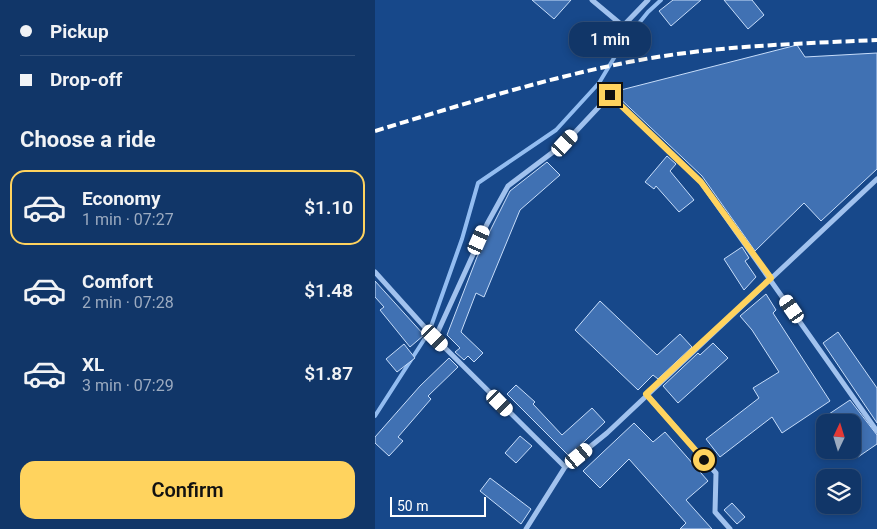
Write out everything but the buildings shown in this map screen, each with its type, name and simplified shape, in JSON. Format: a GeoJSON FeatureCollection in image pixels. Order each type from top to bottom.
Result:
{"type":"FeatureCollection","features":[{"type":"Feature","properties":{"kind":"street"},"geometry":{"type":"LineString","coordinates":[[592,0],[623,26],[649,0]]}},
{"type":"Feature","properties":{"kind":"street"},"geometry":{"type":"LineString","coordinates":[[435,338],[487,224],[508,186],[565,143],[610,95],[701,182],[771,278],[877,431]]}},
{"type":"Feature","properties":{"kind":"street"},"geometry":{"type":"LineString","coordinates":[[527,529],[565,468],[607,433],[646,394],[877,179]]}},
{"type":"Feature","properties":{"kind":"street"},"geometry":{"type":"LineString","coordinates":[[375,272],[435,338],[565,468]]}},
{"type":"Feature","properties":{"kind":"street"},"geometry":{"type":"LineString","coordinates":[[646,394],[716,473],[715,512],[730,529]]}},
{"type":"Feature","properties":{"kind":"waterway"},"geometry":{"type":"LineString","coordinates":[[375,416],[429,332],[462,239],[478,183],[556,130],[599,83],[623,43],[648,12],[661,0]]}},
{"type":"Feature","properties":{"kind":"railway"},"geometry":{"type":"LineString","coordinates":[[375,131],[530,85],[655,57],[718,49],[877,40]]}},
{"type":"Feature","properties":{"kind":"route"},"geometry":{"type":"LineString","coordinates":[[610,95],[701,182],[771,278],[646,394],[704,460]]}}]}
